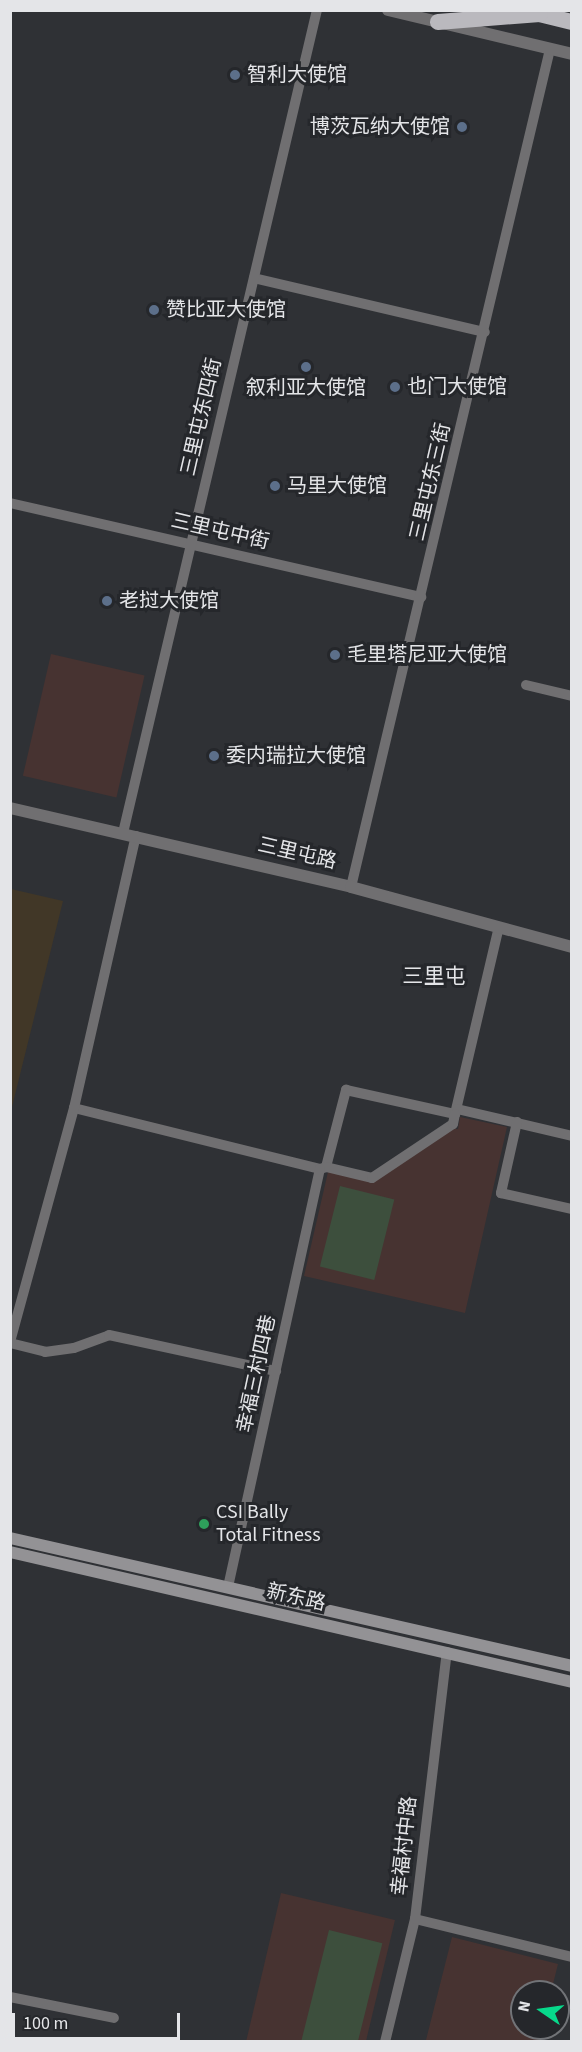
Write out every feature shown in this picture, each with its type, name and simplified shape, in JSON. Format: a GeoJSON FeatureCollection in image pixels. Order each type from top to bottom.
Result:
{"type":"FeatureCollection","features":[{"type":"Feature","properties":{"kind":"highway"},"geometry":{"type":"LineString","coordinates":[[438,22],[532,12],[572,22]]}},
{"type":"Feature","properties":{"kind":"main road","name":"新东路"},"geometry":{"type":"LineString","coordinates":[[10,1538],[572,1666]]}},
{"type":"Feature","properties":{"kind":"main road","name":"新东路"},"geometry":{"type":"LineString","coordinates":[[10,1552],[572,1682]]}},
{"type":"Feature","properties":{"kind":"street","name":"三里屯东四街"},"geometry":{"type":"LineString","coordinates":[[123,833],[317,10]]}},
{"type":"Feature","properties":{"kind":"street"},"geometry":{"type":"LineString","coordinates":[[388,10],[572,54]]}},
{"type":"Feature","properties":{"kind":"street","name":"三里屯东三街"},"geometry":{"type":"LineString","coordinates":[[351,886],[422,597],[550,49]]}},
{"type":"Feature","properties":{"kind":"street"},"geometry":{"type":"LineString","coordinates":[[254,278],[485,332]]}},
{"type":"Feature","properties":{"kind":"street","name":"三里屯中街"},"geometry":{"type":"LineString","coordinates":[[10,503],[422,597]]}},
{"type":"Feature","properties":{"kind":"street"},"geometry":{"type":"LineString","coordinates":[[526,685],[572,696]]}},
{"type":"Feature","properties":{"kind":"street","name":"三里屯路"},"geometry":{"type":"LineString","coordinates":[[10,808],[351,886],[572,947]]}},
{"type":"Feature","properties":{"kind":"street"},"geometry":{"type":"LineString","coordinates":[[136,836],[74,1108],[10,1343],[45,1352],[74,1348],[109,1335],[276,1371]]}},
{"type":"Feature","properties":{"kind":"street"},"geometry":{"type":"LineString","coordinates":[[74,1108],[372,1178],[453,1124],[500,927]]}},
{"type":"Feature","properties":{"kind":"street","name":"幸福三村四巷"},"geometry":{"type":"LineString","coordinates":[[228,1587],[323,1168],[346,1090],[456,1111]]}},
{"type":"Feature","properties":{"kind":"street"},"geometry":{"type":"LineString","coordinates":[[456,1111],[517,1122],[572,1136]]}},
{"type":"Feature","properties":{"kind":"street"},"geometry":{"type":"LineString","coordinates":[[517,1122],[501,1193],[572,1209]]}},
{"type":"Feature","properties":{"kind":"street","name":"幸福村中路"},"geometry":{"type":"LineString","coordinates":[[385,2042],[415,1919],[447,1652]]}},
{"type":"Feature","properties":{"kind":"street"},"geometry":{"type":"LineString","coordinates":[[415,1919],[572,1957]]}},
{"type":"Feature","properties":{"kind":"street"},"geometry":{"type":"LineString","coordinates":[[10,1997],[114,2018]]}},
{"type":"Feature","properties":{"kind":"shaded area"},"geometry":{"type":"Polygon","coordinates":[[[51,654],[145,676],[116,797],[23,776],[51,654]]]}},
{"type":"Feature","properties":{"kind":"shaded area"},"geometry":{"type":"Polygon","coordinates":[[[10,889],[63,901],[11,1111],[10,889]]]}},
{"type":"Feature","properties":{"kind":"shaded area"},"geometry":{"type":"Polygon","coordinates":[[[460,1117],[507,1127],[465,1313],[304,1276],[328,1172],[373,1182],[451,1128],[458,1129],[460,1117]]]}},
{"type":"Feature","properties":{"kind":"shaded area"},"geometry":{"type":"Polygon","coordinates":[[[281,1893],[395,1920],[366,2041],[246,2042],[281,1893]]]}},
{"type":"Feature","properties":{"kind":"shaded area"},"geometry":{"type":"Polygon","coordinates":[[[452,1937],[558,1964],[554,1980],[510,1980],[510,2040],[539,2041],[426,2040],[452,1937]]]}},
{"type":"Feature","properties":{"kind":"green space"},"geometry":{"type":"Polygon","coordinates":[[[340,1186],[394,1200],[374,1280],[320,1267],[340,1186]]]}},
{"type":"Feature","properties":{"kind":"green space"},"geometry":{"type":"Polygon","coordinates":[[[329,1930],[382,1943],[358,2042],[301,2041],[329,1930]]]}},
{"type":"Feature","properties":{"kind":"place","name":"智利大使馆"},"geometry":{"type":"Point","coordinates":[235,75]}},
{"type":"Feature","properties":{"kind":"place","name":"博茨瓦纳大使馆"},"geometry":{"type":"Point","coordinates":[462,127]}},
{"type":"Feature","properties":{"kind":"place","name":"赞比亚大使馆"},"geometry":{"type":"Point","coordinates":[154,310]}},
{"type":"Feature","properties":{"kind":"place","name":"叙利亚大使馆"},"geometry":{"type":"Point","coordinates":[306,367]}},
{"type":"Feature","properties":{"kind":"place","name":"也门大使馆"},"geometry":{"type":"Point","coordinates":[395,387]}},
{"type":"Feature","properties":{"kind":"place","name":"马里大使馆"},"geometry":{"type":"Point","coordinates":[275,486]}},
{"type":"Feature","properties":{"kind":"place","name":"老挝大使馆"},"geometry":{"type":"Point","coordinates":[107,601]}},
{"type":"Feature","properties":{"kind":"place","name":"毛里塔尼亚大使馆"},"geometry":{"type":"Point","coordinates":[335,655]}},
{"type":"Feature","properties":{"kind":"place","name":"委内瑞拉大使馆"},"geometry":{"type":"Point","coordinates":[214,756]}},
{"type":"Feature","properties":{"kind":"place","name":"CSI Bally Total Fitness"},"geometry":{"type":"Point","coordinates":[204,1524]}},
{"type":"Feature","properties":{"kind":"district","name":"三里屯"},"geometry":{"type":"Point","coordinates":[434,976]}}]}
